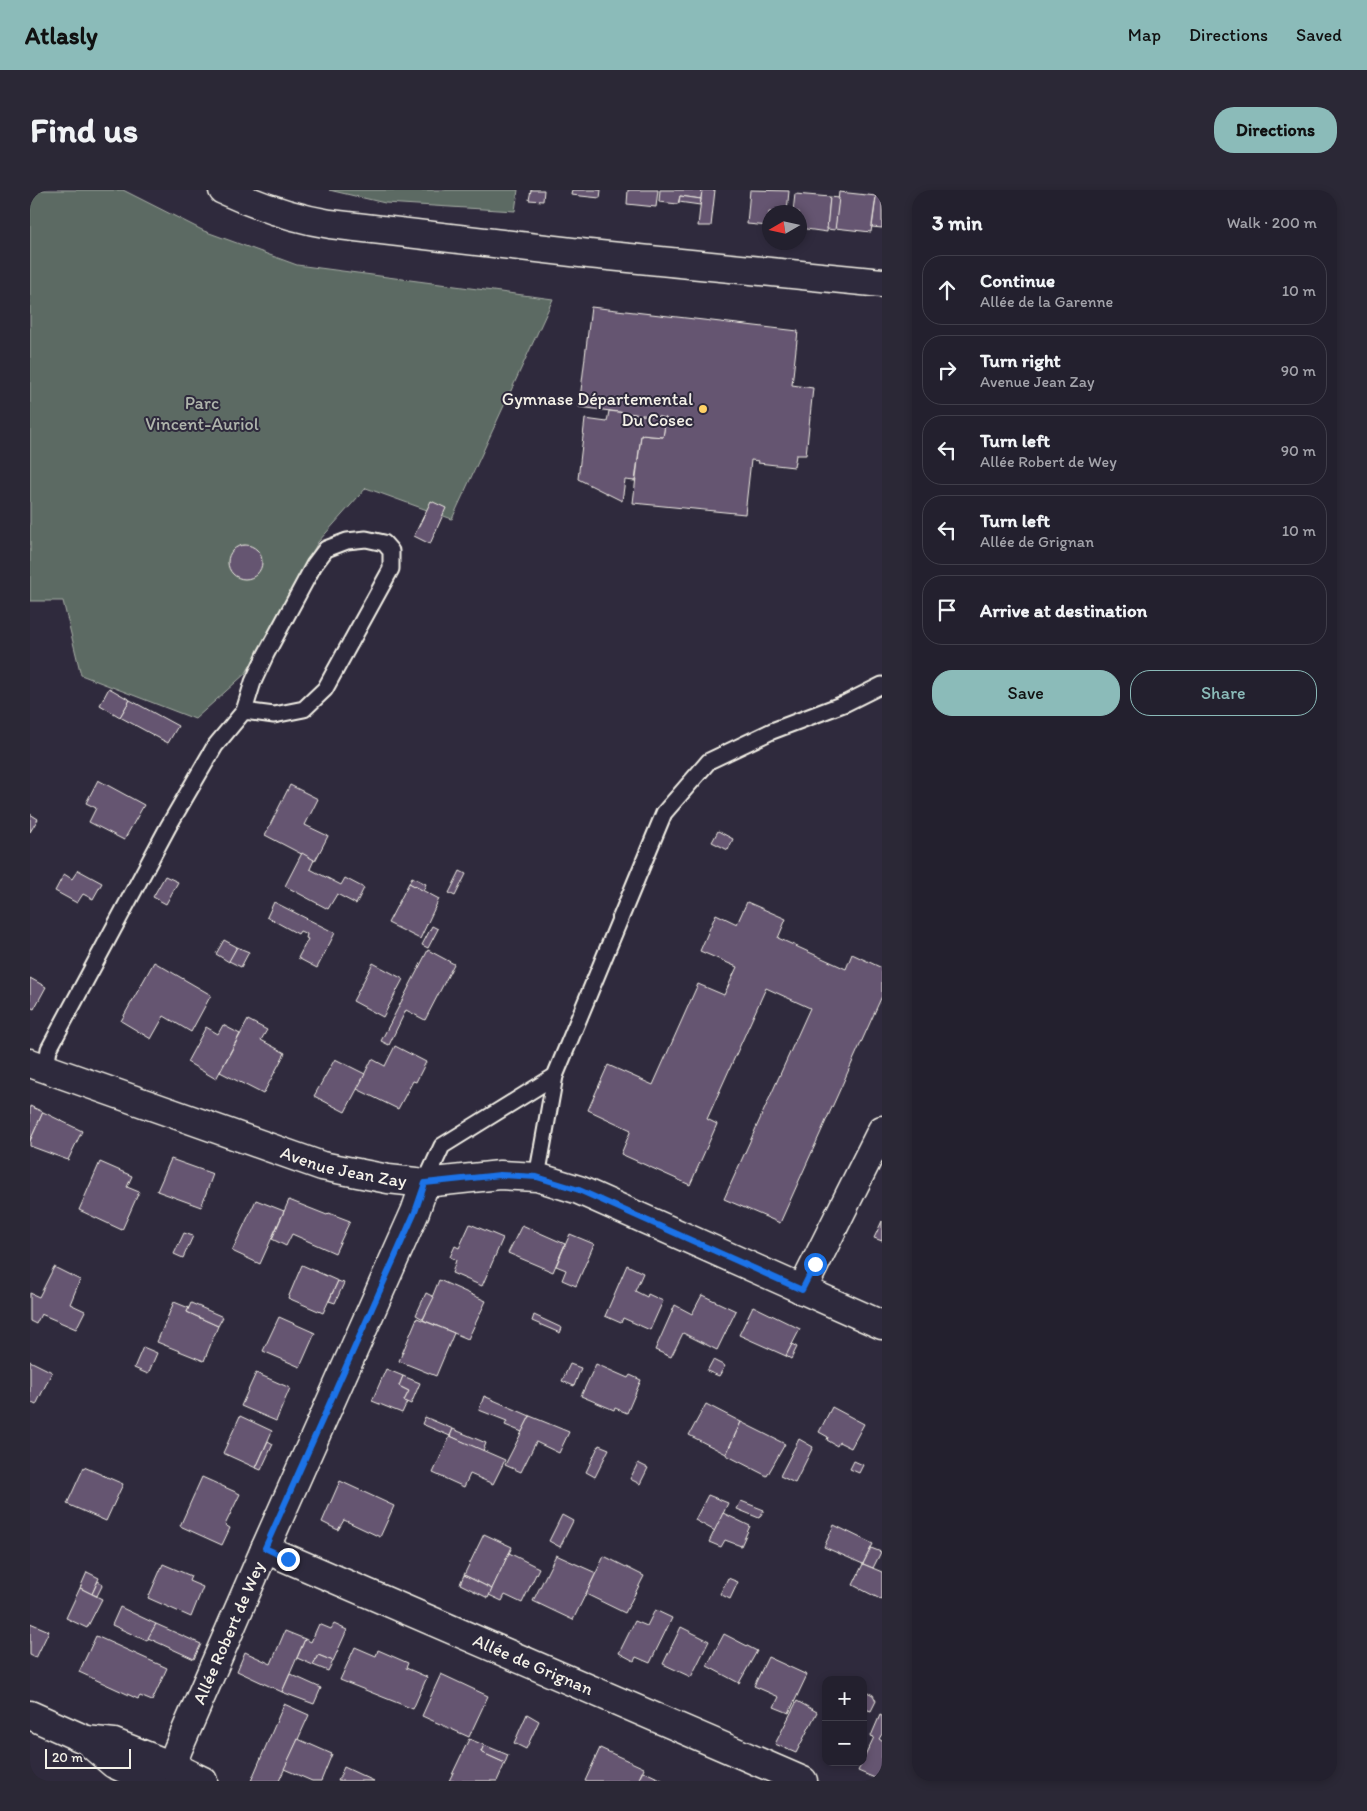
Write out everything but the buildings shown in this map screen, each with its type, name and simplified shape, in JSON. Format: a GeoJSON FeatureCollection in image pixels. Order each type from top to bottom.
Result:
{"type":"FeatureCollection","features":[{"type":"Feature","properties":{"kind":"street"},"geometry":{"type":"LineString","coordinates":[[223,190],[255,204],[308,221],[589,254],[882,283]]}},
{"type":"Feature","properties":{"kind":"street","name":"Avenue Jean Zay"},"geometry":{"type":"LineString","coordinates":[[38,1066],[322,1166],[388,1179],[425,1183],[500,1175],[537,1177],[579,1190],[882,1325]]}},
{"type":"Feature","properties":{"kind":"street"},"geometry":{"type":"LineString","coordinates":[[802,1290],[882,1130]]}},
{"type":"Feature","properties":{"kind":"street","name":"Allée Robert de Wey"},"geometry":{"type":"LineString","coordinates":[[163,1776],[178,1749],[265,1548],[411,1221],[425,1183]]}},
{"type":"Feature","properties":{"kind":"street","name":"Allée de Grignan"},"geometry":{"type":"LineString","coordinates":[[265,1548],[803,1781]]}},
{"type":"Feature","properties":{"kind":"street"},"geometry":{"type":"LineString","coordinates":[[30,1715],[86,1740],[114,1742],[163,1776],[203,1781]]}},
{"type":"Feature","properties":{"kind":"lane"},"geometry":{"type":"LineString","coordinates":[[38,1066],[49,1049],[168,827],[215,746],[244,711],[253,682],[266,654],[314,565],[326,550],[347,541],[366,539],[384,542],[391,551],[391,569],[325,689],[304,709],[274,715],[244,711]]}},
{"type":"Feature","properties":{"kind":"lane"},"geometry":{"type":"LineString","coordinates":[[537,1177],[555,1076],[664,813],[708,762],[772,731],[846,704],[882,686]]}},
{"type":"Feature","properties":{"kind":"lane"},"geometry":{"type":"LineString","coordinates":[[425,1183],[442,1146],[555,1076]]}},
{"type":"Feature","properties":{"kind":"green space","name":"Parc Vincent-Auriol"},"geometry":{"type":"Polygon","coordinates":[[[30,190],[123,190],[204,231],[297,265],[553,299],[452,519],[366,488],[318,542],[246,673],[195,719],[81,675],[63,601],[30,601],[30,190]]]}},
{"type":"Feature","properties":{"kind":"green space"},"geometry":{"type":"Polygon","coordinates":[[[329,190],[518,190],[515,211],[385,203],[329,190]]]}},
{"type":"Feature","properties":{"kind":"place","name":"Gymnase Départemental Du Cosec"},"geometry":{"type":"Point","coordinates":[703,409]}},
{"type":"Feature","properties":{"kind":"route"},"geometry":{"type":"LineString","coordinates":[[288,1559],[265,1548],[415,1212],[425,1183],[500,1175],[537,1177],[579,1190],[802,1290],[815,1264]]}}]}
